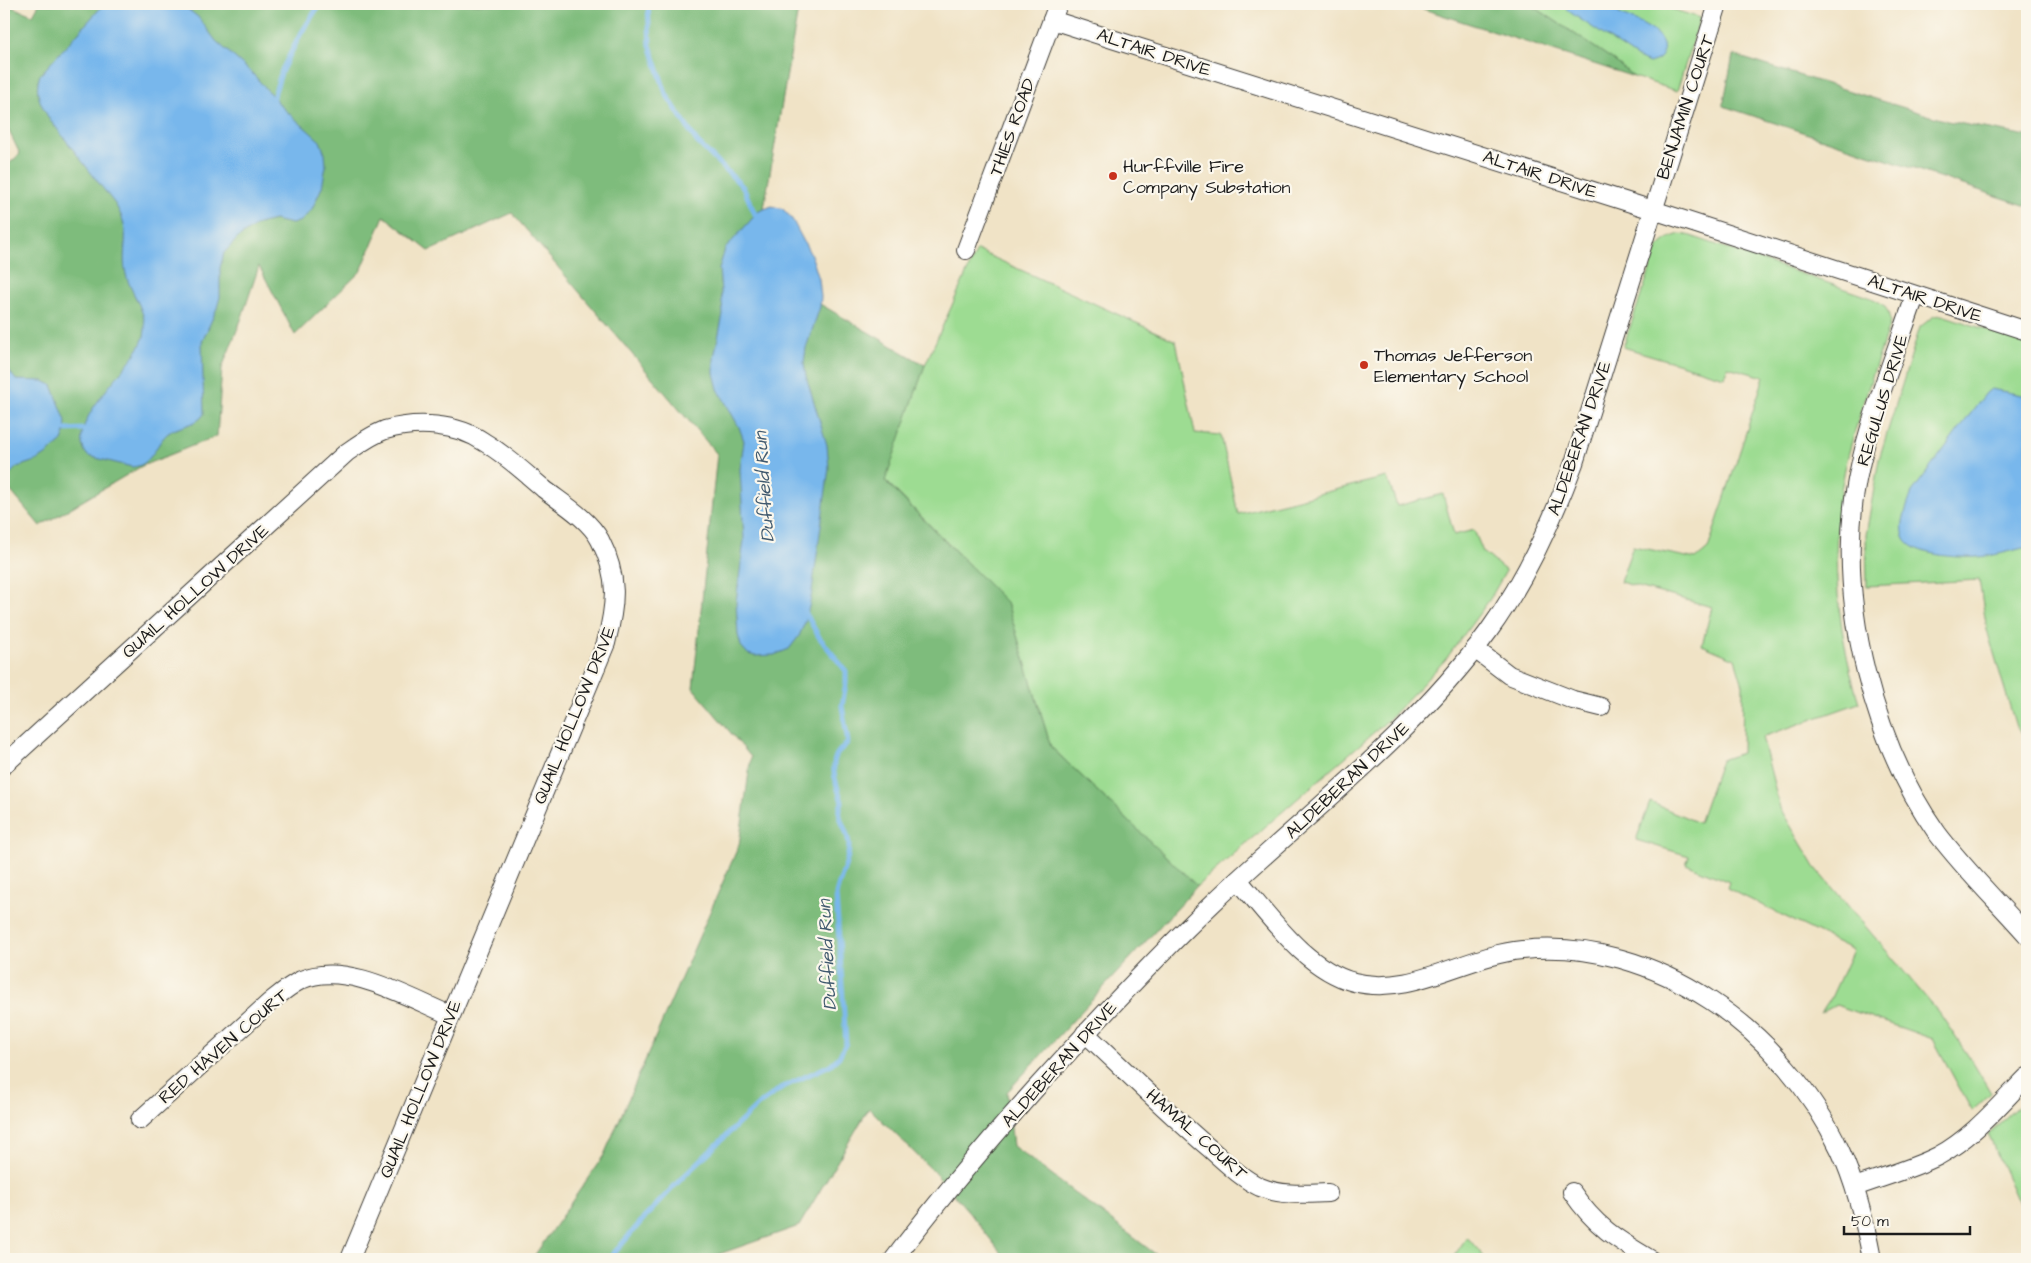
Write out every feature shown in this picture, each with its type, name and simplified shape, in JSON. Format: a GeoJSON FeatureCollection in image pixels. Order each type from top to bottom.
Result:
{"type":"FeatureCollection","features":[{"type":"Feature","properties":{"kind":"street","name":"BENJAMIN COURT"},"geometry":{"type":"LineString","coordinates":[[1653,210],[1718,4]]}},
{"type":"Feature","properties":{"kind":"street","name":"ALTAIR DRIVE"},"geometry":{"type":"LineString","coordinates":[[1055,12],[1915,296],[2027,331]]}},
{"type":"Feature","properties":{"kind":"street","name":"THIES ROAD"},"geometry":{"type":"LineString","coordinates":[[966,250],[1055,12]]}},
{"type":"Feature","properties":{"kind":"street","name":"ALDEBERAN DRIVE"},"geometry":{"type":"LineString","coordinates":[[894,1259],[956,1181],[1086,1033],[1173,942],[1394,738],[1450,680],[1493,625],[1529,567],[1561,497],[1582,437],[1653,210]]}},
{"type":"Feature","properties":{"kind":"street","name":"REGULUS DRIVE"},"geometry":{"type":"LineString","coordinates":[[1915,296],[1867,439],[1854,497],[1851,555],[1860,645],[1877,710],[1903,774],[1918,803],[1956,856],[2027,935]]}},
{"type":"Feature","properties":{"kind":"street","name":"QUAIL HOLLOW DRIVE"},"geometry":{"type":"LineString","coordinates":[[4,765],[339,460],[365,440],[385,430],[426,424],[465,432],[483,441],[589,526],[599,538],[610,567],[615,598],[614,614],[603,651],[350,1259]]}},
{"type":"Feature","properties":{"kind":"street"},"geometry":{"type":"LineString","coordinates":[[1475,649],[1509,675],[1573,700],[1601,707]]}},
{"type":"Feature","properties":{"kind":"street"},"geometry":{"type":"LineString","coordinates":[[1238,880],[1311,960],[1327,972],[1351,982],[1366,985],[1402,984],[1491,956],[1532,949],[1590,952],[1660,972],[1690,988],[1733,1016],[1759,1037],[1796,1078],[1826,1125],[1855,1187],[1872,1259]]}},
{"type":"Feature","properties":{"kind":"street","name":"RED HAVEN COURT"},"geometry":{"type":"LineString","coordinates":[[140,1120],[270,1002],[286,989],[302,980],[337,973],[354,977],[372,982],[450,1015]]}},
{"type":"Feature","properties":{"kind":"street","name":"HAMAL COURT"},"geometry":{"type":"LineString","coordinates":[[1086,1033],[1178,1122],[1246,1179],[1260,1187],[1276,1192],[1297,1194],[1328,1193]]}},
{"type":"Feature","properties":{"kind":"street"},"geometry":{"type":"LineString","coordinates":[[1855,1187],[1925,1162],[1951,1147],[1973,1130],[2027,1077]]}},
{"type":"Feature","properties":{"kind":"street"},"geometry":{"type":"LineString","coordinates":[[1572,1192],[1585,1211],[1600,1227],[1650,1259]]}},
{"type":"Feature","properties":{"kind":"green space"},"geometry":{"type":"Polygon","coordinates":[[[4,4],[33,15],[39,4],[799,4],[764,208],[820,304],[925,365],[885,481],[1007,603],[1051,747],[1197,886],[1007,1092],[1013,1146],[1162,1259],[1006,1259],[969,1212],[933,1171],[869,1108],[799,1226],[705,1259],[532,1259],[604,1155],[739,845],[751,757],[693,688],[717,454],[512,213],[429,251],[384,216],[361,271],[295,335],[259,266],[222,368],[217,436],[142,466],[40,526],[4,483],[4,168],[20,154],[4,121],[4,4]]]}},
{"type":"Feature","properties":{"kind":"green space"},"geometry":{"type":"Polygon","coordinates":[[[1408,4],[1530,4],[1612,59],[1634,77],[1408,4]]]}},
{"type":"Feature","properties":{"kind":"green space"},"geometry":{"type":"Polygon","coordinates":[[[1530,4],[1656,4],[1700,18],[1677,91],[1634,77],[1612,59],[1530,4]]]}},
{"type":"Feature","properties":{"kind":"green space"},"geometry":{"type":"Polygon","coordinates":[[[1733,55],[1947,121],[2027,136],[2027,206],[1723,106],[1733,55]]]}},
{"type":"Feature","properties":{"kind":"green space"},"geometry":{"type":"Polygon","coordinates":[[[1681,234],[1866,296],[1879,302],[1888,312],[1890,322],[1848,456],[1838,517],[1836,548],[1840,611],[1844,642],[1859,703],[1762,737],[1780,808],[1815,867],[1940,1014],[1991,1093],[1972,1111],[1933,1039],[1836,1005],[1821,1013],[1830,1000],[1853,950],[1727,888],[1729,882],[1686,864],[1689,856],[1636,840],[1650,802],[1699,823],[1721,760],[1742,753],[1743,685],[1735,659],[1702,645],[1712,607],[1620,582],[1633,546],[1696,559],[1708,549],[1764,377],[1728,367],[1724,377],[1623,347],[1658,247],[1668,239],[1681,234]]]}},
{"type":"Feature","properties":{"kind":"green space"},"geometry":{"type":"Polygon","coordinates":[[[977,250],[1176,341],[1195,433],[1221,435],[1238,514],[1387,477],[1397,506],[1443,494],[1454,535],[1474,530],[1483,552],[1506,571],[1490,599],[1446,659],[1387,721],[1197,886],[1051,747],[1007,603],[885,480],[925,365],[977,250]]]}},
{"type":"Feature","properties":{"kind":"green space"},"geometry":{"type":"Polygon","coordinates":[[[1942,315],[2027,343],[2027,740],[2016,727],[1987,630],[1979,580],[1867,586],[1866,535],[1879,459],[1920,327],[1934,316],[1942,315]]]}},
{"type":"Feature","properties":{"kind":"green space"},"geometry":{"type":"Polygon","coordinates":[[[2019,1105],[2027,1114],[2027,1222],[1988,1134],[2019,1105]]]}},
{"type":"Feature","properties":{"kind":"green space"},"geometry":{"type":"Polygon","coordinates":[[[1467,1237],[1486,1259],[1452,1259],[1467,1237]]]}},
{"type":"Feature","properties":{"kind":"water"},"geometry":{"type":"Polygon","coordinates":[[[104,4],[181,4],[198,17],[216,41],[252,73],[283,108],[320,141],[325,154],[326,166],[322,187],[312,209],[301,221],[292,224],[274,220],[258,224],[238,238],[224,253],[220,268],[220,297],[202,342],[204,414],[197,421],[171,431],[144,463],[132,467],[88,456],[82,443],[83,429],[90,413],[136,352],[145,331],[143,315],[127,278],[125,268],[124,225],[115,204],[48,117],[40,102],[38,92],[40,75],[104,4]]]}},
{"type":"Feature","properties":{"kind":"water"},"geometry":{"type":"Polygon","coordinates":[[[1561,4],[1603,4],[1655,33],[1663,45],[1663,52],[1658,59],[1649,63],[1638,58],[1571,13],[1561,4]]]}},
{"type":"Feature","properties":{"kind":"water"},"geometry":{"type":"Polygon","coordinates":[[[772,206],[783,209],[792,219],[812,257],[819,279],[820,307],[806,348],[804,363],[806,376],[827,445],[829,468],[811,598],[806,620],[799,636],[789,649],[774,655],[755,656],[748,654],[741,646],[738,635],[736,602],[744,540],[740,469],[744,441],[739,427],[718,389],[714,373],[714,357],[723,314],[719,269],[725,249],[759,211],[772,206]]]}},
{"type":"Feature","properties":{"kind":"water"},"geometry":{"type":"Polygon","coordinates":[[[4,364],[16,380],[44,381],[52,385],[66,421],[62,441],[38,460],[17,467],[4,480],[4,364]]]}},
{"type":"Feature","properties":{"kind":"water"},"geometry":{"type":"Polygon","coordinates":[[[1991,389],[2027,396],[2027,547],[1978,557],[1948,556],[1925,552],[1908,543],[1904,537],[1905,514],[1912,492],[1986,393],[1991,389]]]}},
{"type":"Feature","properties":{"kind":"waterway"},"geometry":{"type":"LineString","coordinates":[[271,104],[282,70],[300,35],[320,4]]}},
{"type":"Feature","properties":{"kind":"waterway","name":"Duffield Run"},"geometry":{"type":"LineString","coordinates":[[648,4],[650,45],[666,94],[697,142],[743,187],[758,221]]}},
{"type":"Feature","properties":{"kind":"waterway"},"geometry":{"type":"LineString","coordinates":[[60,430],[88,429]]}},
{"type":"Feature","properties":{"kind":"waterway","name":"Duffield Run"},"geometry":{"type":"LineString","coordinates":[[609,1259],[681,1179],[757,1106],[781,1088],[830,1065],[839,1057],[846,1043],[836,895],[849,846],[841,819],[840,808],[842,802],[834,772],[837,754],[848,742],[842,706],[846,671],[819,637],[804,610]]}},
{"type":"Feature","properties":{"kind":"place","name":"Hurffville Fire Company Substation"},"geometry":{"type":"Point","coordinates":[1113,176]}},
{"type":"Feature","properties":{"kind":"place","name":"Thomas Jefferson Elementary School"},"geometry":{"type":"Point","coordinates":[1364,365]}}]}
